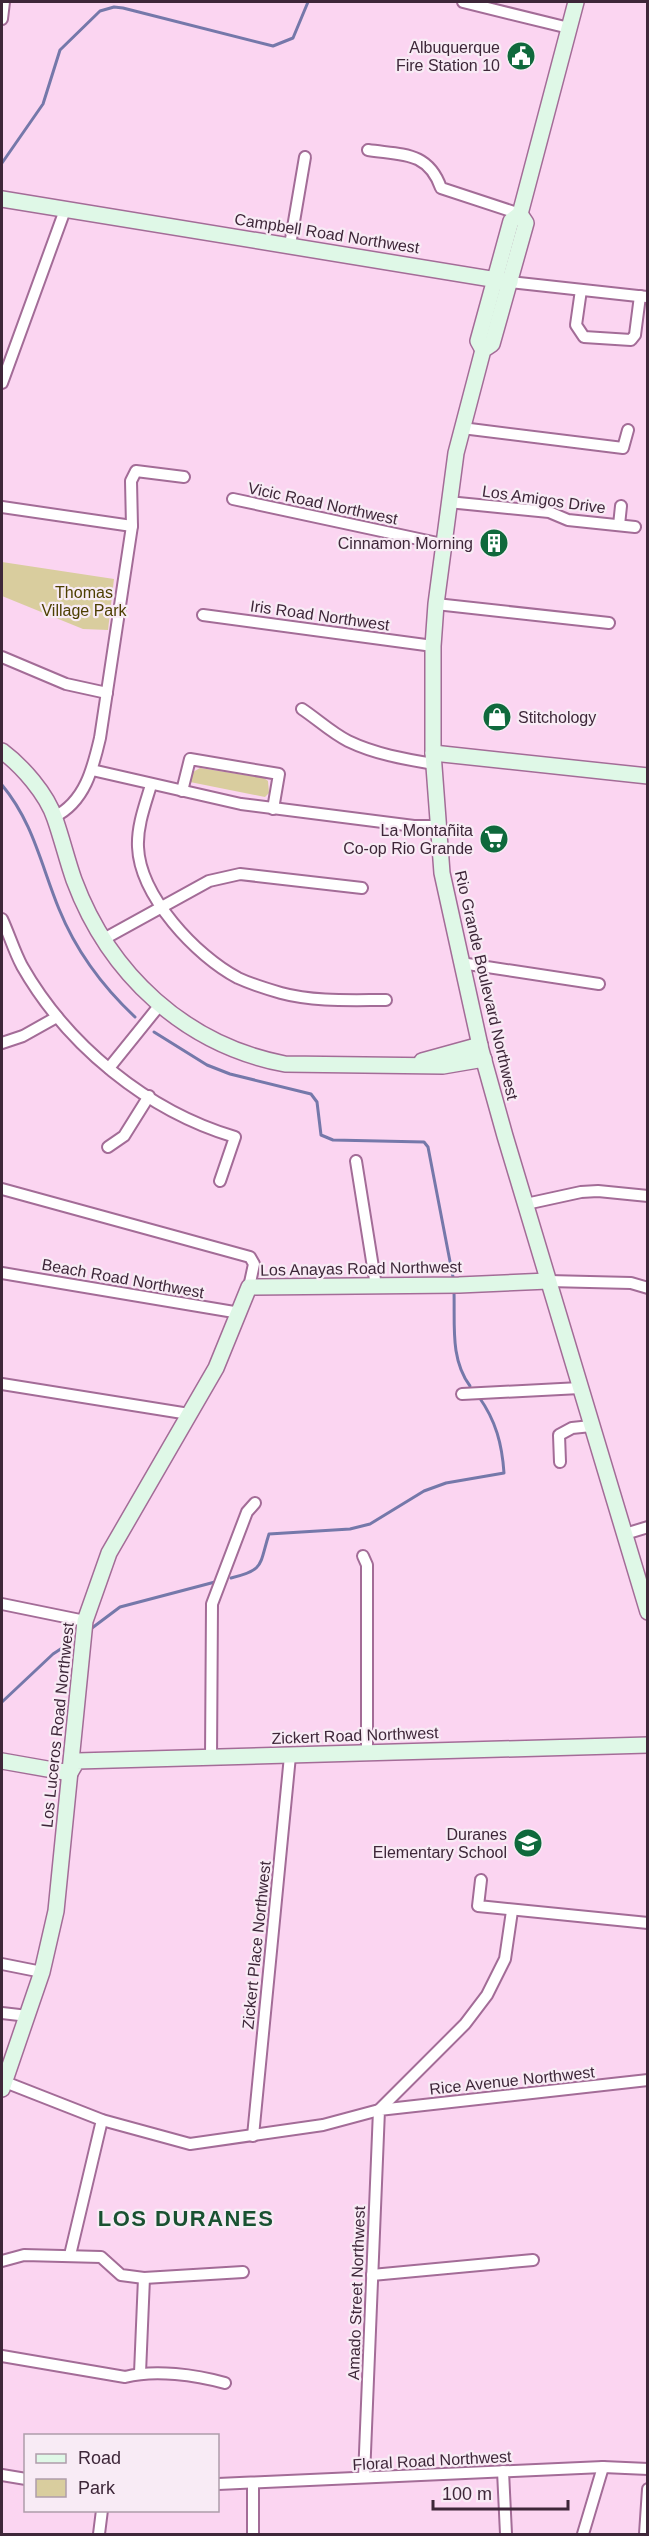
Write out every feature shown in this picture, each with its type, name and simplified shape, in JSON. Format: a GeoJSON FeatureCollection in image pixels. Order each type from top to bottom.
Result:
{"type":"FeatureCollection","features":[{"type":"Feature","properties":{"kind":"street"},"geometry":{"type":"LineString","coordinates":[[2,19],[4,2]]}},
{"type":"Feature","properties":{"kind":"street"},"geometry":{"type":"LineString","coordinates":[[463,2],[569,28]]}},
{"type":"Feature","properties":{"kind":"street","name":"Rio Grande Boulevard Northwest"},"geometry":{"type":"LineString","coordinates":[[576,2],[520,214],[526,223],[503,280],[492,344],[483,350],[462,428],[448,502],[435,604],[433,758],[442,873],[482,1052],[548,1281],[648,1612]]}},
{"type":"Feature","properties":{"kind":"street"},"geometry":{"type":"LineString","coordinates":[[368,150],[412,156],[432,168],[441,188],[520,214]]}},
{"type":"Feature","properties":{"kind":"street"},"geometry":{"type":"LineString","coordinates":[[290,245],[305,157]]}},
{"type":"Feature","properties":{"kind":"street","name":"Campbell Road Northwest"},"geometry":{"type":"LineString","coordinates":[[2,199],[503,280],[644,297]]}},
{"type":"Feature","properties":{"kind":"street"},"geometry":{"type":"LineString","coordinates":[[2,383],[65,210]]}},
{"type":"Feature","properties":{"kind":"street"},"geometry":{"type":"LineString","coordinates":[[580,290],[576,325],[584,337],[631,340],[636,335],[644,297]]}},
{"type":"Feature","properties":{"kind":"street"},"geometry":{"type":"LineString","coordinates":[[462,428],[623,448],[628,430]]}},
{"type":"Feature","properties":{"kind":"street"},"geometry":{"type":"LineString","coordinates":[[54,817],[65,811],[76,800],[92,770],[107,693],[132,526],[131,481],[136,471],[184,477]]}},
{"type":"Feature","properties":{"kind":"street","name":"Vicic Road Northwest"},"geometry":{"type":"LineString","coordinates":[[233,499],[442,544]]}},
{"type":"Feature","properties":{"kind":"street","name":"Los Amigos Drive"},"geometry":{"type":"LineString","coordinates":[[448,502],[549,512],[568,520],[635,527]]}},
{"type":"Feature","properties":{"kind":"street"},"geometry":{"type":"LineString","coordinates":[[619,525],[621,506]]}},
{"type":"Feature","properties":{"kind":"street"},"geometry":{"type":"LineString","coordinates":[[2,507],[132,526]]}},
{"type":"Feature","properties":{"kind":"street"},"geometry":{"type":"LineString","coordinates":[[435,604],[609,623]]}},
{"type":"Feature","properties":{"kind":"street","name":"Iris Road Northwest"},"geometry":{"type":"LineString","coordinates":[[203,615],[433,646]]}},
{"type":"Feature","properties":{"kind":"street"},"geometry":{"type":"LineString","coordinates":[[2,657],[66,684],[107,693]]}},
{"type":"Feature","properties":{"kind":"street"},"geometry":{"type":"LineString","coordinates":[[302,709],[357,744],[399,758],[433,758],[648,776]]}},
{"type":"Feature","properties":{"kind":"street"},"geometry":{"type":"LineString","coordinates":[[2,751],[34,784],[54,817],[80,894],[102,940],[132,979],[159,1006],[200,1033],[271,1061],[329,1066],[416,1064],[482,1052]]}},
{"type":"Feature","properties":{"kind":"street"},"geometry":{"type":"LineString","coordinates":[[182,791],[189,759],[279,774],[273,809]]}},
{"type":"Feature","properties":{"kind":"street"},"geometry":{"type":"LineString","coordinates":[[92,770],[273,809],[414,826],[438,826]]}},
{"type":"Feature","properties":{"kind":"street"},"geometry":{"type":"LineString","coordinates":[[151,784],[139,825],[138,849],[146,878],[160,907],[184,935],[237,977],[283,993],[327,999],[386,1000]]}},
{"type":"Feature","properties":{"kind":"street"},"geometry":{"type":"LineString","coordinates":[[102,940],[209,881],[240,874],[362,888]]}},
{"type":"Feature","properties":{"kind":"street"},"geometry":{"type":"LineString","coordinates":[[2,920],[20,962],[57,1017],[109,1068],[173,1111],[235,1137],[220,1180]]}},
{"type":"Feature","properties":{"kind":"street"},"geometry":{"type":"LineString","coordinates":[[461,963],[599,984]]}},
{"type":"Feature","properties":{"kind":"street"},"geometry":{"type":"LineString","coordinates":[[109,1068],[159,1006]]}},
{"type":"Feature","properties":{"kind":"street"},"geometry":{"type":"LineString","coordinates":[[2,1043],[23,1036],[57,1017]]}},
{"type":"Feature","properties":{"kind":"street"},"geometry":{"type":"LineString","coordinates":[[108,1147],[124,1136],[149,1096]]}},
{"type":"Feature","properties":{"kind":"street"},"geometry":{"type":"LineString","coordinates":[[356,1161],[376,1286]]}},
{"type":"Feature","properties":{"kind":"street","name":"Los Anayas Road Northwest"},"geometry":{"type":"LineString","coordinates":[[2,1189],[250,1257],[254,1264],[249,1287],[548,1281]]}},
{"type":"Feature","properties":{"kind":"street"},"geometry":{"type":"LineString","coordinates":[[526,1204],[581,1192],[598,1191],[648,1196]]}},
{"type":"Feature","properties":{"kind":"street","name":"Beach Road Northwest"},"geometry":{"type":"LineString","coordinates":[[2,1273],[240,1313]]}},
{"type":"Feature","properties":{"kind":"street"},"geometry":{"type":"LineString","coordinates":[[548,1281],[632,1283],[648,1288]]}},
{"type":"Feature","properties":{"kind":"street","name":"Los Luceros Road Northwest"},"geometry":{"type":"LineString","coordinates":[[3,2086],[42,1972],[56,1911],[85,1621],[108,1553],[216,1368],[249,1287]]}},
{"type":"Feature","properties":{"kind":"street"},"geometry":{"type":"LineString","coordinates":[[2,1384],[189,1414]]}},
{"type":"Feature","properties":{"kind":"street"},"geometry":{"type":"LineString","coordinates":[[462,1394],[580,1388]]}},
{"type":"Feature","properties":{"kind":"street"},"geometry":{"type":"LineString","coordinates":[[560,1462],[559,1435],[572,1428],[591,1426]]}},
{"type":"Feature","properties":{"kind":"street"},"geometry":{"type":"LineString","coordinates":[[211,1758],[212,1605],[247,1512],[255,1503]]}},
{"type":"Feature","properties":{"kind":"street"},"geometry":{"type":"LineString","coordinates":[[625,1533],[648,1527]]}},
{"type":"Feature","properties":{"kind":"street"},"geometry":{"type":"LineString","coordinates":[[363,1556],[367,1564],[367,1754]]}},
{"type":"Feature","properties":{"kind":"street"},"geometry":{"type":"LineString","coordinates":[[2,1604],[85,1621]]}},
{"type":"Feature","properties":{"kind":"street","name":"Zickert Road Northwest"},"geometry":{"type":"LineString","coordinates":[[70,1773],[77,1761],[648,1745]]}},
{"type":"Feature","properties":{"kind":"street","name":"Zickert Place Northwest"},"geometry":{"type":"LineString","coordinates":[[253,2136],[290,1756]]}},
{"type":"Feature","properties":{"kind":"street"},"geometry":{"type":"LineString","coordinates":[[2,1761],[70,1773]]}},
{"type":"Feature","properties":{"kind":"street"},"geometry":{"type":"LineString","coordinates":[[481,1880],[478,1906],[648,1923]]}},
{"type":"Feature","properties":{"kind":"street"},"geometry":{"type":"LineString","coordinates":[[379,2110],[465,2024],[487,1995],[505,1959],[512,1911]]}},
{"type":"Feature","properties":{"kind":"street"},"geometry":{"type":"LineString","coordinates":[[2,1964],[42,1972]]}},
{"type":"Feature","properties":{"kind":"street"},"geometry":{"type":"LineString","coordinates":[[2,2013],[28,2016]]}},
{"type":"Feature","properties":{"kind":"street","name":"Rice Avenue Northwest"},"geometry":{"type":"LineString","coordinates":[[3,2086],[102,2120],[190,2144],[323,2126],[379,2110],[648,2080]]}},
{"type":"Feature","properties":{"kind":"street","name":"Amado Street Northwest"},"geometry":{"type":"LineString","coordinates":[[364,2477],[379,2110]]}},
{"type":"Feature","properties":{"kind":"street"},"geometry":{"type":"LineString","coordinates":[[70,2255],[102,2120]]}},
{"type":"Feature","properties":{"kind":"street"},"geometry":{"type":"LineString","coordinates":[[2,2261],[24,2254],[101,2257],[121,2275],[144,2278],[243,2272]]}},
{"type":"Feature","properties":{"kind":"street"},"geometry":{"type":"LineString","coordinates":[[372,2275],[533,2260]]}},
{"type":"Feature","properties":{"kind":"street"},"geometry":{"type":"LineString","coordinates":[[140,2373],[144,2278]]}},
{"type":"Feature","properties":{"kind":"street"},"geometry":{"type":"LineString","coordinates":[[2,2356],[125,2377],[140,2373],[208,2378],[225,2383]]}},
{"type":"Feature","properties":{"kind":"street"},"geometry":{"type":"LineString","coordinates":[[583,2535],[603,2467]]}},
{"type":"Feature","properties":{"kind":"street","name":"Floral Road Northwest"},"geometry":{"type":"LineString","coordinates":[[219,2484],[603,2467],[648,2469]]}},
{"type":"Feature","properties":{"kind":"street"},"geometry":{"type":"LineString","coordinates":[[503,2471],[506,2535]]}},
{"type":"Feature","properties":{"kind":"street"},"geometry":{"type":"LineString","coordinates":[[2,2475],[24,2479]]}},
{"type":"Feature","properties":{"kind":"street"},"geometry":{"type":"LineString","coordinates":[[253,2483],[253,2535]]}},
{"type":"Feature","properties":{"kind":"street"},"geometry":{"type":"LineString","coordinates":[[645,2535],[648,2489]]}},
{"type":"Feature","properties":{"kind":"street"},"geometry":{"type":"LineString","coordinates":[[99,2535],[102,2512]]}},
{"type":"Feature","properties":{"kind":"green space","name":"Thomas Village Park"},"geometry":{"type":"Polygon","coordinates":[[[2,562],[114,579],[108,630],[83,629],[2,596],[2,562]]]}},
{"type":"Feature","properties":{"kind":"green space"},"geometry":{"type":"Polygon","coordinates":[[[200,768],[264,778],[268,781],[269,793],[265,797],[190,782],[193,772],[200,768]]]}},
{"type":"Feature","properties":{"kind":"waterway"},"geometry":{"type":"LineString","coordinates":[[2,163],[43,104],[60,50],[100,11],[114,7],[123,8],[273,46],[293,38],[308,2]]}},
{"type":"Feature","properties":{"kind":"waterway"},"geometry":{"type":"LineString","coordinates":[[2,785],[13,799],[29,829],[59,909],[73,939],[101,980],[135,1017]]}},
{"type":"Feature","properties":{"kind":"waterway"},"geometry":{"type":"LineString","coordinates":[[154,1032],[207,1065],[230,1074],[311,1094],[317,1102],[321,1135],[333,1140],[424,1142],[428,1147],[453,1277]]}},
{"type":"Feature","properties":{"kind":"waterway"},"geometry":{"type":"LineString","coordinates":[[454,1292],[456,1353],[459,1365],[470,1386]]}},
{"type":"Feature","properties":{"kind":"waterway"},"geometry":{"type":"LineString","coordinates":[[231,1578],[250,1572],[259,1565],[269,1534],[350,1529],[370,1524],[424,1491],[446,1483],[504,1473],[497,1433],[479,1397]]}},
{"type":"Feature","properties":{"kind":"waterway"},"geometry":{"type":"LineString","coordinates":[[92,1628],[120,1607],[215,1582]]}},
{"type":"Feature","properties":{"kind":"waterway"},"geometry":{"type":"LineString","coordinates":[[2,1702],[53,1654],[76,1639]]}},
{"type":"Feature","properties":{"kind":"place","name":"Albuquerque Fire Station 10"},"geometry":{"type":"Point","coordinates":[521,56]}},
{"type":"Feature","properties":{"kind":"place","name":"Cinnamon Morning"},"geometry":{"type":"Point","coordinates":[494,543]}},
{"type":"Feature","properties":{"kind":"place","name":"Stitchology"},"geometry":{"type":"Point","coordinates":[497,717]}},
{"type":"Feature","properties":{"kind":"place","name":"La Montañita Co-op Rio Grande"},"geometry":{"type":"Point","coordinates":[494,839]}},
{"type":"Feature","properties":{"kind":"place","name":"Duranes Elementary School"},"geometry":{"type":"Point","coordinates":[528,1843]}},
{"type":"Feature","properties":{"kind":"district","name":"LOS DURANES"},"geometry":{"type":"Point","coordinates":[186,2218]}}]}
